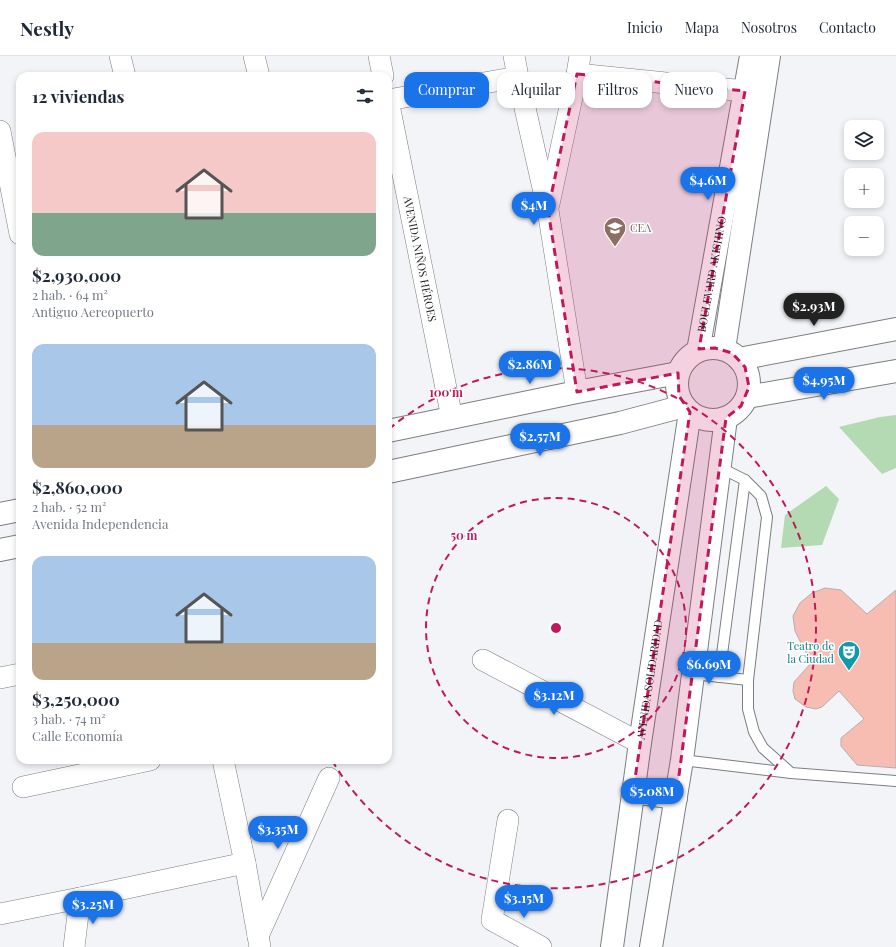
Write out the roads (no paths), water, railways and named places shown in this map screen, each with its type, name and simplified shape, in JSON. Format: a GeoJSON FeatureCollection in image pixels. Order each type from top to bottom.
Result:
{"type":"FeatureCollection","features":[{"type":"Feature","properties":{"kind":"main road","name":"BOULEVARD AKISHINO"},"geometry":{"type":"LineString","coordinates":[[698,351],[751,56]]}},
{"type":"Feature","properties":{"kind":"main road","name":"BOULEVARD AKISHINO"},"geometry":{"type":"LineString","coordinates":[[731,354],[769,56]]}},
{"type":"Feature","properties":{"kind":"main road"},"geometry":{"type":"LineString","coordinates":[[731,354],[896,329]]}},
{"type":"Feature","properties":{"kind":"main road"},"geometry":{"type":"LineString","coordinates":[[706,348],[715,348],[731,354],[745,367],[748,377],[749,387],[742,406],[726,418],[713,420],[701,418],[687,409],[678,396],[676,384],[678,373],[682,364],[689,356],[706,348]]}},
{"type":"Feature","properties":{"kind":"main road"},"geometry":{"type":"LineString","coordinates":[[746,397],[896,371]]}},
{"type":"Feature","properties":{"kind":"main road"},"geometry":{"type":"LineString","coordinates":[[392,430],[678,373]]}},
{"type":"Feature","properties":{"kind":"main road"},"geometry":{"type":"LineString","coordinates":[[392,471],[687,409]]}},
{"type":"Feature","properties":{"kind":"main road","name":"AVENIDA SOLIDARIDAD"},"geometry":{"type":"LineString","coordinates":[[612,947],[687,409]]}},
{"type":"Feature","properties":{"kind":"main road"},"geometry":{"type":"LineString","coordinates":[[651,947],[682,760],[726,418]]}},
{"type":"Feature","properties":{"kind":"main road"},"geometry":{"type":"LineString","coordinates":[[0,514],[16,511]]}},
{"type":"Feature","properties":{"kind":"main road"},"geometry":{"type":"LineString","coordinates":[[0,550],[16,547]]}},
{"type":"Feature","properties":{"kind":"main road"},"geometry":{"type":"LineString","coordinates":[[633,792],[676,798]]}},
{"type":"Feature","properties":{"kind":"street"},"geometry":{"type":"LineString","coordinates":[[120,56],[124,72]]}},
{"type":"Feature","properties":{"kind":"street"},"geometry":{"type":"LineString","coordinates":[[254,56],[258,72]]}},
{"type":"Feature","properties":{"kind":"street"},"geometry":{"type":"LineString","coordinates":[[379,56],[382,72]]}},
{"type":"Feature","properties":{"kind":"street"},"geometry":{"type":"LineString","coordinates":[[514,56],[517,72]]}},
{"type":"Feature","properties":{"kind":"street"},"geometry":{"type":"LineString","coordinates":[[548,210],[579,65],[745,91]]}},
{"type":"Feature","properties":{"kind":"street"},"geometry":{"type":"LineString","coordinates":[[392,99],[497,81]]}},
{"type":"Feature","properties":{"kind":"street"},"geometry":{"type":"LineString","coordinates":[[525,108],[548,210],[577,392]]}},
{"type":"Feature","properties":{"kind":"street","name":"AVENIDA NIÑOS HÉROES"},"geometry":{"type":"LineString","coordinates":[[392,120],[452,418]]}},
{"type":"Feature","properties":{"kind":"street"},"geometry":{"type":"LineString","coordinates":[[0,131],[16,211]]}},
{"type":"Feature","properties":{"kind":"street"},"geometry":{"type":"LineString","coordinates":[[483,660],[640,743]]}},
{"type":"Feature","properties":{"kind":"street"},"geometry":{"type":"LineString","coordinates":[[0,678],[16,675]]}},
{"type":"Feature","properties":{"kind":"street"},"geometry":{"type":"LineString","coordinates":[[23,787],[131,764]]}},
{"type":"Feature","properties":{"kind":"street"},"geometry":{"type":"LineString","coordinates":[[224,764],[245,863],[259,942]]}},
{"type":"Feature","properties":{"kind":"street"},"geometry":{"type":"LineString","coordinates":[[259,942],[329,778]]}},
{"type":"Feature","properties":{"kind":"street"},"geometry":{"type":"LineString","coordinates":[[508,820],[492,920],[541,947]]}},
{"type":"Feature","properties":{"kind":"street"},"geometry":{"type":"LineString","coordinates":[[0,914],[245,863]]}},
{"type":"Feature","properties":{"kind":"street"},"geometry":{"type":"LineString","coordinates":[[74,947],[80,898]]}},
{"type":"Feature","properties":{"kind":"lane"},"geometry":{"type":"LineString","coordinates":[[719,467],[745,480],[761,496],[767,517],[748,680],[748,709],[754,732],[763,748],[791,773]]}},
{"type":"Feature","properties":{"kind":"lane"},"geometry":{"type":"LineString","coordinates":[[719,677],[745,480]]}},
{"type":"Feature","properties":{"kind":"lane"},"geometry":{"type":"LineString","coordinates":[[693,674],[748,680]]}},
{"type":"Feature","properties":{"kind":"lane"},"geometry":{"type":"LineString","coordinates":[[682,760],[791,773],[896,781]]}},
{"type":"Feature","properties":{"kind":"place","name":"CEA"},"geometry":{"type":"Point","coordinates":[615,248]}},
{"type":"Feature","properties":{"kind":"place","name":"Teatro de la Ciudad"},"geometry":{"type":"Point","coordinates":[849,672]}}]}
